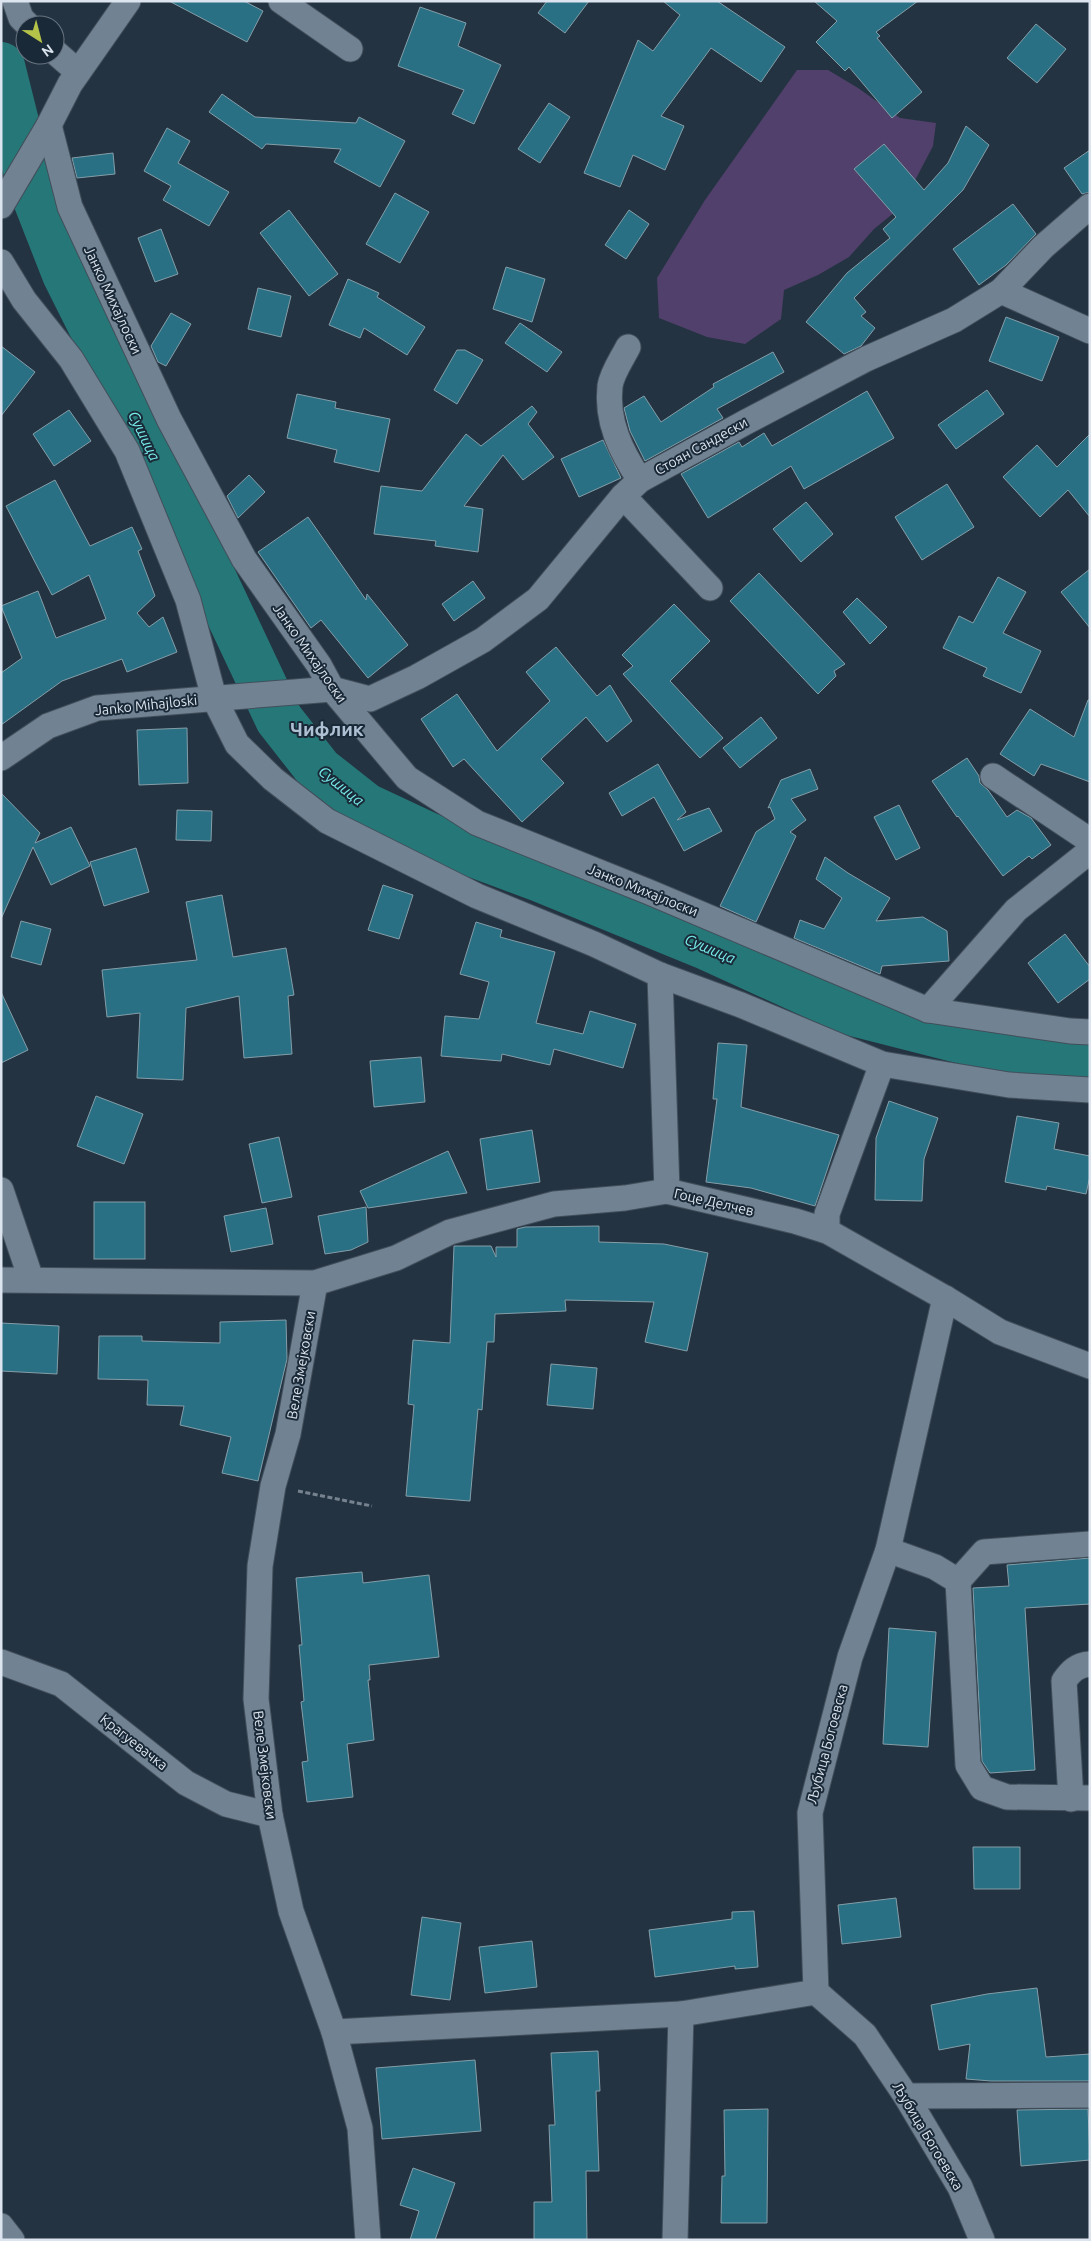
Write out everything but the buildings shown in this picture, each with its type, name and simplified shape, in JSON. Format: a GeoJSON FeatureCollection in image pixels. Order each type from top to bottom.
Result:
{"type":"FeatureCollection","features":[{"type":"Feature","properties":{"kind":"street"},"geometry":{"type":"LineString","coordinates":[[15,1],[20,15]]}},
{"type":"Feature","properties":{"kind":"street"},"geometry":{"type":"LineString","coordinates":[[1,206],[49,125],[70,84],[128,1]]}},
{"type":"Feature","properties":{"kind":"street"},"geometry":{"type":"LineString","coordinates":[[281,1],[350,49]]}},
{"type":"Feature","properties":{"kind":"street"},"geometry":{"type":"LineString","coordinates":[[65,61],[78,72]]}},
{"type":"Feature","properties":{"kind":"street","name":"Јанко Михајлоски"},"geometry":{"type":"LineString","coordinates":[[49,125],[70,207],[169,419],[244,559],[319,665],[332,689],[407,778],[477,823],[659,896],[928,1010],[1070,1031],[1090,1032]]}},
{"type":"Feature","properties":{"kind":"street","name":"Стоян Сандески"},"geometry":{"type":"LineString","coordinates":[[332,689],[370,699],[417,677],[483,640],[538,599],[631,488],[746,422],[866,360],[954,320],[1001,291],[1043,247],[1090,206]]}},
{"type":"Feature","properties":{"kind":"street"},"geometry":{"type":"LineString","coordinates":[[1,262],[24,300],[71,359],[127,451],[188,600],[214,698],[237,744],[273,779],[327,822],[477,896],[594,944],[660,975],[741,1005],[882,1064],[1009,1085],[1090,1090]]}},
{"type":"Feature","properties":{"kind":"street"},"geometry":{"type":"LineString","coordinates":[[1001,291],[1090,331]]}},
{"type":"Feature","properties":{"kind":"street"},"geometry":{"type":"LineString","coordinates":[[628,347],[610,384],[611,420],[625,459],[631,488],[710,588]]}},
{"type":"Feature","properties":{"kind":"street","name":"Janko Mihajloski"},"geometry":{"type":"LineString","coordinates":[[1,758],[48,726],[97,708],[332,689]]}},
{"type":"Feature","properties":{"kind":"street"},"geometry":{"type":"LineString","coordinates":[[928,1010],[1016,910],[1088,842],[993,776]]}},
{"type":"Feature","properties":{"kind":"street"},"geometry":{"type":"LineString","coordinates":[[660,975],[667,1192]]}},
{"type":"Feature","properties":{"kind":"street"},"geometry":{"type":"LineString","coordinates":[[827,1231],[826,1214],[882,1064]]}},
{"type":"Feature","properties":{"kind":"street"},"geometry":{"type":"LineString","coordinates":[[1,1190],[31,1279],[1,1280]]}},
{"type":"Feature","properties":{"kind":"street","name":"Гоце Делчев"},"geometry":{"type":"LineString","coordinates":[[31,1279],[315,1282],[396,1258],[450,1232],[554,1204],[625,1198],[667,1192],[795,1221],[827,1231],[945,1298],[1000,1332],[1090,1366]]}},
{"type":"Feature","properties":{"kind":"street","name":"Веле Змејковски"},"geometry":{"type":"LineString","coordinates":[[315,1282],[288,1434],[273,1486],[260,1566],[256,1699],[270,1815],[291,1911],[334,2032],[360,2128],[368,2240]]}},
{"type":"Feature","properties":{"kind":"street","name":"Љубица Богоевска"},"geometry":{"type":"LineString","coordinates":[[945,1298],[888,1550],[850,1657],[810,1813],[816,1992],[865,2035],[906,2096],[960,2187],[982,2240]]}},
{"type":"Feature","properties":{"kind":"street"},"geometry":{"type":"LineString","coordinates":[[1090,1544],[984,1552],[958,1580],[968,1765],[982,1788],[1008,1797],[1080,1799],[1064,1681],[1071,1671],[1081,1665],[1090,1664]]}},
{"type":"Feature","properties":{"kind":"street"},"geometry":{"type":"LineString","coordinates":[[888,1550],[935,1567],[958,1580]]}},
{"type":"Feature","properties":{"kind":"street","name":"Крагуевачка"},"geometry":{"type":"LineString","coordinates":[[1,1662],[61,1684],[186,1783],[226,1804],[270,1815]]}},
{"type":"Feature","properties":{"kind":"street"},"geometry":{"type":"LineString","coordinates":[[334,2032],[681,2014],[816,1992]]}},
{"type":"Feature","properties":{"kind":"street"},"geometry":{"type":"LineString","coordinates":[[675,2240],[681,2014]]}},
{"type":"Feature","properties":{"kind":"street"},"geometry":{"type":"LineString","coordinates":[[906,2096],[1090,2095]]}},
{"type":"Feature","properties":{"kind":"street"},"geometry":{"type":"LineString","coordinates":[[1,2226],[12,2240]]}},
{"type":"Feature","properties":{"kind":"path"},"geometry":{"type":"LineString","coordinates":[[273,1486],[372,1506]]}},
{"type":"Feature","properties":{"kind":"shaded area"},"geometry":{"type":"Polygon","coordinates":[[[797,70],[828,70],[858,88],[900,118],[936,123],[933,146],[901,207],[874,229],[849,257],[818,275],[784,290],[781,319],[745,344],[707,337],[659,318],[657,278],[705,200],[797,70]]]}},
{"type":"Feature","properties":{"kind":"waterway","name":"Сушица"},"geometry":{"type":"LineString","coordinates":[[1,66],[30,182],[66,274],[118,378],[279,719],[319,770],[366,807],[430,837],[540,878],[704,945],[849,1011],[1002,1050],[1090,1060]]}},
{"type":"Feature","properties":{"kind":"district","name":"Чифлик"},"geometry":{"type":"Point","coordinates":[327,729]}}]}
